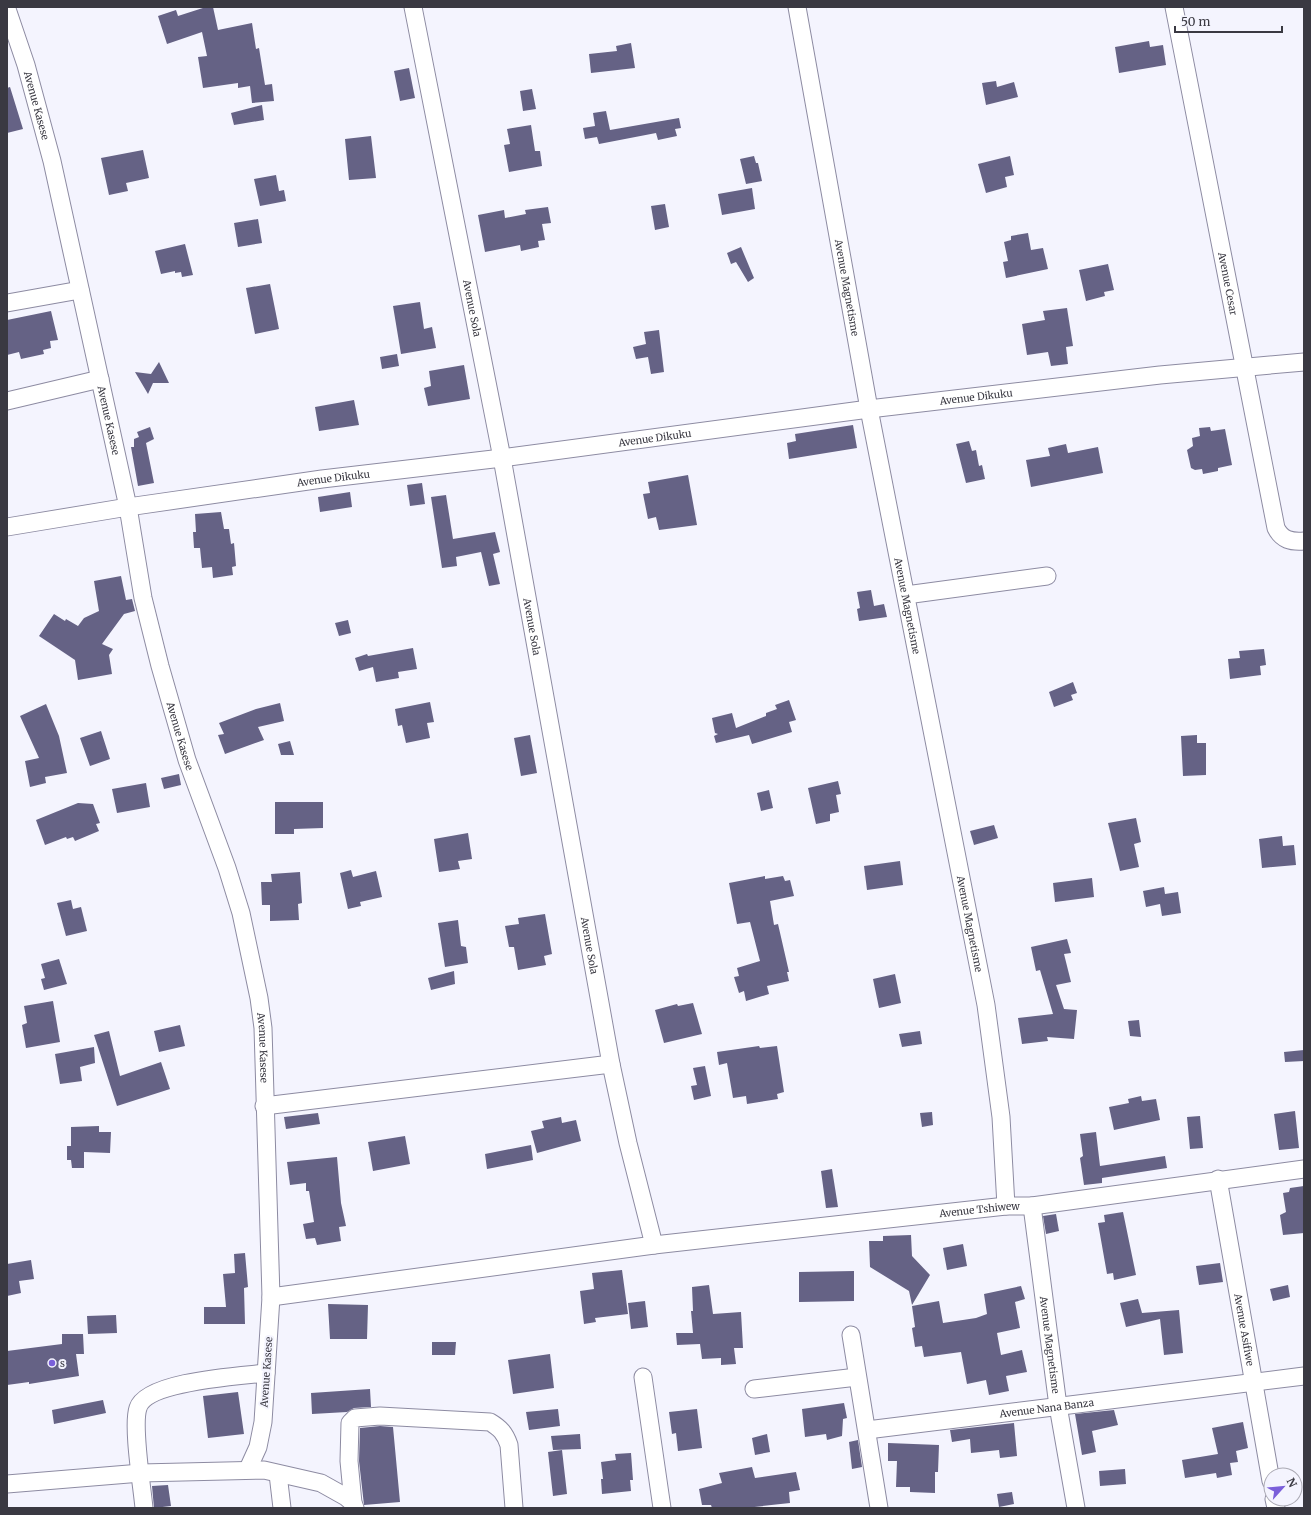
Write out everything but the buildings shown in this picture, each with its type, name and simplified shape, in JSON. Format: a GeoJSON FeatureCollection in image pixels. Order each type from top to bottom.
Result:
{"type":"FeatureCollection","features":[{"type":"Feature","properties":{"kind":"street","name":"Avenue Sola"},"geometry":{"type":"LineString","coordinates":[[413,7],[502,458],[611,1064],[628,1143],[654,1245]]}},
{"type":"Feature","properties":{"kind":"street","name":"Avenue Magnetisme"},"geometry":{"type":"LineString","coordinates":[[798,7],[869,409],[986,1005],[1001,1117],[1006,1206]]}},
{"type":"Feature","properties":{"kind":"street","name":"Avenue Cesar"},"geometry":{"type":"LineString","coordinates":[[1174,7],[1276,528],[1279,534],[1286,539],[1304,541]]}},
{"type":"Feature","properties":{"kind":"street","name":"Avenue Kasese"},"geometry":{"type":"LineString","coordinates":[[7,10],[11,32],[52,161],[128,507],[143,598],[172,713],[241,913],[259,998],[263,1028],[264,1106],[271,1297],[262,1428],[258,1447],[248,1469]]}},
{"type":"Feature","properties":{"kind":"street"},"geometry":{"type":"LineString","coordinates":[[7,303],[80,290]]}},
{"type":"Feature","properties":{"kind":"street","name":"Avenue Dikuku"},"geometry":{"type":"LineString","coordinates":[[7,527],[128,507],[322,479],[502,458],[869,409],[1144,377],[1304,362]]}},
{"type":"Feature","properties":{"kind":"street"},"geometry":{"type":"LineString","coordinates":[[7,401],[100,379]]}},
{"type":"Feature","properties":{"kind":"street"},"geometry":{"type":"LineString","coordinates":[[906,595],[1047,576]]}},
{"type":"Feature","properties":{"kind":"street"},"geometry":{"type":"LineString","coordinates":[[264,1106],[611,1064]]}},
{"type":"Feature","properties":{"kind":"street","name":"Avenue Tshiwew"},"geometry":{"type":"LineString","coordinates":[[271,1297],[654,1245],[1006,1206],[1032,1206],[1304,1168]]}},
{"type":"Feature","properties":{"kind":"street","name":"Avenue Asifiwe"},"geometry":{"type":"LineString","coordinates":[[1218,1179],[1269,1467]]}},
{"type":"Feature","properties":{"kind":"street","name":"Avenue Magnetisme"},"geometry":{"type":"LineString","coordinates":[[1032,1206],[1058,1406],[1076,1508]]}},
{"type":"Feature","properties":{"kind":"street"},"geometry":{"type":"LineString","coordinates":[[851,1335],[879,1508]]}},
{"type":"Feature","properties":{"kind":"street"},"geometry":{"type":"LineString","coordinates":[[144,1508],[137,1428],[138,1407],[147,1397],[160,1390],[177,1385],[266,1373]]}},
{"type":"Feature","properties":{"kind":"street","name":"Avenue Nana Banza"},"geometry":{"type":"LineString","coordinates":[[867,1430],[1304,1376]]}},
{"type":"Feature","properties":{"kind":"street"},"geometry":{"type":"LineString","coordinates":[[644,1377],[662,1508]]}},
{"type":"Feature","properties":{"kind":"street"},"geometry":{"type":"LineString","coordinates":[[754,1389],[857,1377]]}},
{"type":"Feature","properties":{"kind":"street"},"geometry":{"type":"LineString","coordinates":[[354,1506],[349,1461],[350,1423],[355,1418],[380,1416],[490,1422],[500,1428],[509,1445],[514,1508]]}},
{"type":"Feature","properties":{"kind":"street"},"geometry":{"type":"LineString","coordinates":[[7,1484],[141,1473],[248,1469],[264,1470],[321,1483],[346,1497],[354,1506]]}},
{"type":"Feature","properties":{"kind":"street"},"geometry":{"type":"LineString","coordinates":[[278,1474],[282,1508]]}},
{"type":"Feature","properties":{"kind":"place","name":"s"},"geometry":{"type":"Point","coordinates":[52,1363]}}]}
